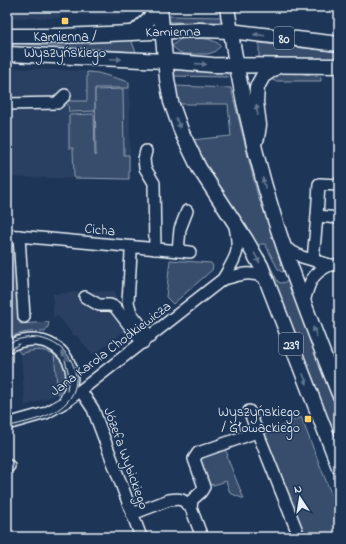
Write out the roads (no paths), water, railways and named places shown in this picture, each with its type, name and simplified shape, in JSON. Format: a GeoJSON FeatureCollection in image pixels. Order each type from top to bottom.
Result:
{"type":"FeatureCollection","features":[{"type":"Feature","properties":{"kind":"main road","name":"239"},"geometry":{"type":"LineString","coordinates":[[159,7],[171,102],[182,133],[199,168],[258,259],[339,467]]}},
{"type":"Feature","properties":{"kind":"main road"},"geometry":{"type":"LineString","coordinates":[[135,32],[159,7]]}},
{"type":"Feature","properties":{"kind":"main road","name":"239"},"geometry":{"type":"LineString","coordinates":[[226,7],[236,65],[255,148],[284,247],[339,394]]}},
{"type":"Feature","properties":{"kind":"main road","name":"Kamienna"},"geometry":{"type":"LineString","coordinates":[[7,36],[61,36],[163,31],[230,31],[339,44]]}},
{"type":"Feature","properties":{"kind":"main road","name":"Kamienna"},"geometry":{"type":"LineString","coordinates":[[7,54],[236,65],[339,66]]}},
{"type":"Feature","properties":{"kind":"main road"},"geometry":{"type":"LineString","coordinates":[[255,148],[259,125],[255,93],[263,76],[278,66]]}},
{"type":"Feature","properties":{"kind":"street"},"geometry":{"type":"LineString","coordinates":[[7,104],[57,103],[65,95]]}},
{"type":"Feature","properties":{"kind":"street"},"geometry":{"type":"LineString","coordinates":[[146,151],[144,159],[145,168],[154,183],[155,249]]}},
{"type":"Feature","properties":{"kind":"street"},"geometry":{"type":"LineString","coordinates":[[313,260],[319,184],[339,185]]}},
{"type":"Feature","properties":{"kind":"street"},"geometry":{"type":"LineString","coordinates":[[178,251],[180,229],[187,211]]}},
{"type":"Feature","properties":{"kind":"street"},"geometry":{"type":"LineString","coordinates":[[317,216],[339,218]]}},
{"type":"Feature","properties":{"kind":"street","name":"Jana Karola Chodkiewicza"},"geometry":{"type":"LineString","coordinates":[[7,424],[42,414],[62,405],[82,391],[223,279],[237,253],[238,242],[235,225]]}},
{"type":"Feature","properties":{"kind":"street","name":"Cicha"},"geometry":{"type":"LineString","coordinates":[[7,234],[190,252]]}},
{"type":"Feature","properties":{"kind":"street"},"geometry":{"type":"LineString","coordinates":[[18,236],[24,317]]}},
{"type":"Feature","properties":{"kind":"street"},"geometry":{"type":"LineString","coordinates":[[284,247],[302,257],[334,265]]}},
{"type":"Feature","properties":{"kind":"street"},"geometry":{"type":"LineString","coordinates":[[131,253],[128,302],[146,340]]}},
{"type":"Feature","properties":{"kind":"street"},"geometry":{"type":"LineString","coordinates":[[304,302],[308,286],[317,272],[334,265]]}},
{"type":"Feature","properties":{"kind":"street","name":"Jana Karola Chodkiewicza"},"geometry":{"type":"LineString","coordinates":[[223,279],[246,273],[253,273],[266,278]]}},
{"type":"Feature","properties":{"kind":"street"},"geometry":{"type":"LineString","coordinates":[[86,297],[99,305],[110,305],[115,307],[146,340]]}},
{"type":"Feature","properties":{"kind":"street"},"geometry":{"type":"LineString","coordinates":[[7,347],[22,341],[40,340],[56,346],[62,352],[71,366],[72,378],[70,391],[62,405]]}},
{"type":"Feature","properties":{"kind":"street","name":"Józefa Wybickiego"},"geometry":{"type":"LineString","coordinates":[[82,391],[93,409],[141,537]]}},
{"type":"Feature","properties":{"kind":"street"},"geometry":{"type":"LineString","coordinates":[[250,411],[297,531]]}},
{"type":"Feature","properties":{"kind":"street"},"geometry":{"type":"LineString","coordinates":[[191,508],[192,500],[204,487],[194,459],[198,453],[257,432]]}},
{"type":"Feature","properties":{"kind":"street"},"geometry":{"type":"LineString","coordinates":[[132,514],[164,501],[176,498],[184,500],[191,508],[202,537]]}},
{"type":"Feature","properties":{"kind":"tram line"},"geometry":{"type":"LineString","coordinates":[[7,344],[26,338],[43,339],[57,345],[68,356],[74,369],[76,383],[71,397],[59,409],[41,418],[7,427]]}},
{"type":"Feature","properties":{"kind":"tram line"},"geometry":{"type":"LineString","coordinates":[[7,352],[19,344]]}},
{"type":"Feature","properties":{"kind":"tram line"},"geometry":{"type":"LineString","coordinates":[[65,360],[69,375],[67,391]]}},
{"type":"Feature","properties":{"kind":"place","name":"Kamienna / Wyszyńskiego"},"geometry":{"type":"Point","coordinates":[65,21]}},
{"type":"Feature","properties":{"kind":"place","name":"Wyszyńskiego / Głowackiego"},"geometry":{"type":"Point","coordinates":[308,419]}}]}
